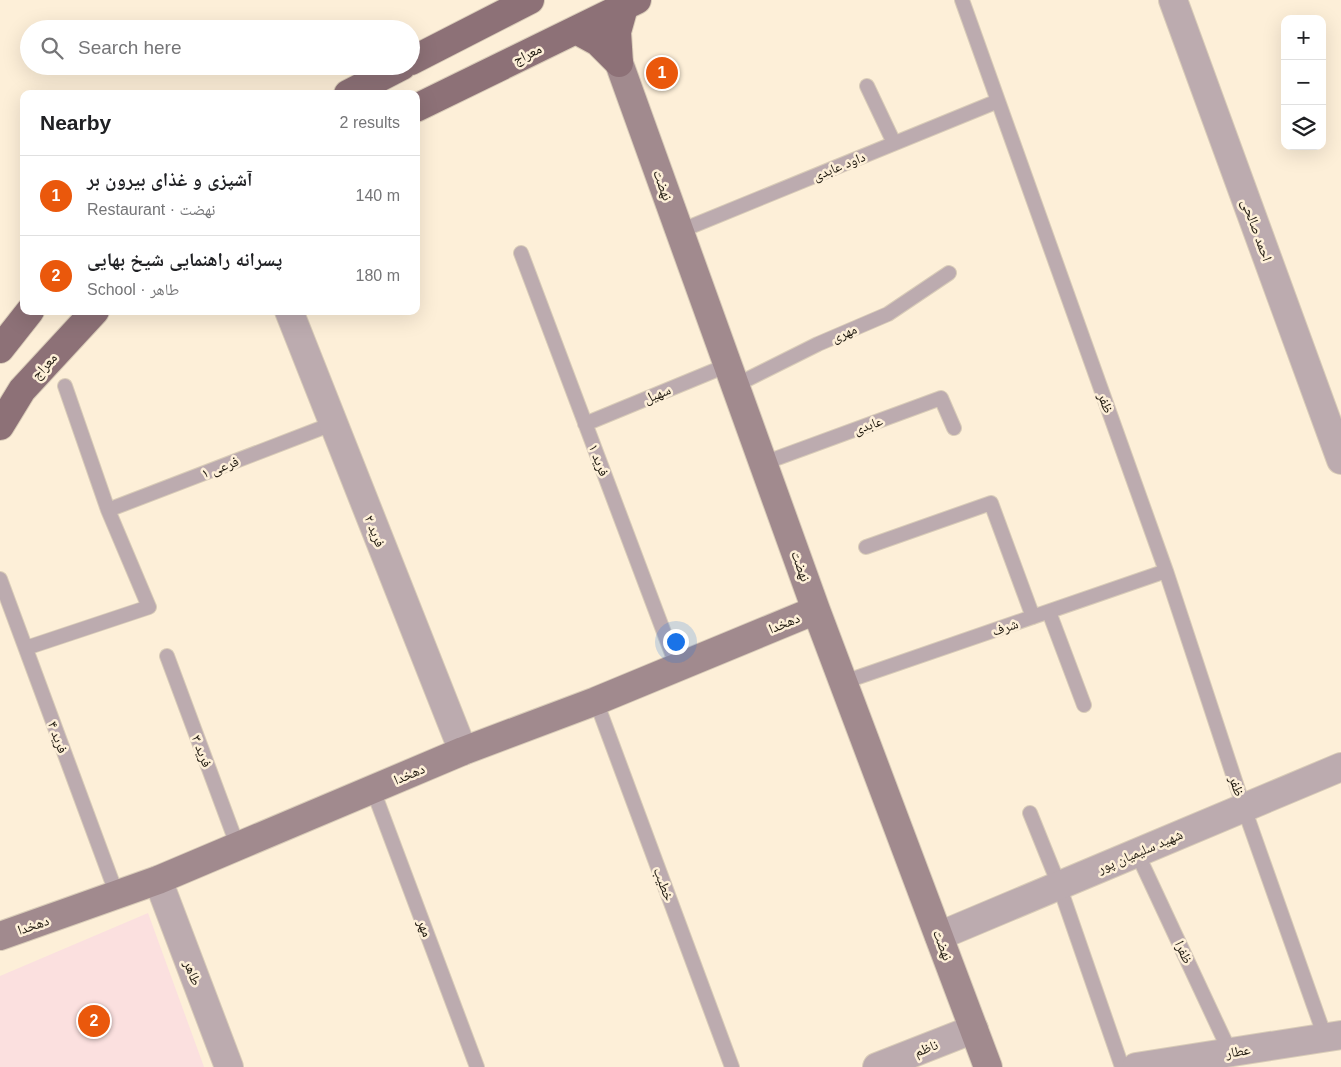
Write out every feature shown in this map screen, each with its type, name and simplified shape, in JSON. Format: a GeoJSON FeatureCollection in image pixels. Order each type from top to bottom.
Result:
{"type":"FeatureCollection","features":[{"type":"Feature","properties":{"kind":"main road"},"geometry":{"type":"LineString","coordinates":[[420,56],[530,0]]}},
{"type":"Feature","properties":{"kind":"main road"},"geometry":{"type":"LineString","coordinates":[[619,63],[617,32],[631,3]]}},
{"type":"Feature","properties":{"kind":"main road","name":"معراج"},"geometry":{"type":"LineString","coordinates":[[420,106],[631,3]]}},
{"type":"Feature","properties":{"kind":"main road"},"geometry":{"type":"LineString","coordinates":[[576,30],[598,42],[619,63]]}},
{"type":"Feature","properties":{"kind":"main road"},"geometry":{"type":"LineString","coordinates":[[356,90],[385,75]]}},
{"type":"Feature","properties":{"kind":"main road"},"geometry":{"type":"LineString","coordinates":[[0,349],[27,315]]}},
{"type":"Feature","properties":{"kind":"main road","name":"معراج"},"geometry":{"type":"LineString","coordinates":[[0,426],[22,390],[91,315]]}},
{"type":"Feature","properties":{"kind":"street","name":"احمد صالحی"},"geometry":{"type":"LineString","coordinates":[[1173,0],[1341,460]]}},
{"type":"Feature","properties":{"kind":"street","name":"نهضت"},"geometry":{"type":"LineString","coordinates":[[619,63],[816,610],[988,1067]]}},
{"type":"Feature","properties":{"kind":"street","name":"فرید ۲"},"geometry":{"type":"LineString","coordinates":[[291,315],[332,424],[463,751]]}},
{"type":"Feature","properties":{"kind":"street","name":"دهخدا"},"geometry":{"type":"LineString","coordinates":[[0,936],[158,880],[463,751],[596,701],[816,610]]}},
{"type":"Feature","properties":{"kind":"street","name":"شهید سلیمیان پور"},"geometry":{"type":"LineString","coordinates":[[939,936],[1341,767]]}},
{"type":"Feature","properties":{"kind":"street","name":"طاهر"},"geometry":{"type":"LineString","coordinates":[[158,880],[229,1067]]}},
{"type":"Feature","properties":{"kind":"street","name":"ناظم"},"geometry":{"type":"LineString","coordinates":[[877,1067],[974,1029]]}},
{"type":"Feature","properties":{"kind":"street","name":"عطار"},"geometry":{"type":"LineString","coordinates":[[1137,1067],[1333,1036]]}},
{"type":"Feature","properties":{"kind":"lane","name":"ظفر"},"geometry":{"type":"LineString","coordinates":[[962,0],[1166,571],[1244,808],[1333,1036]]}},
{"type":"Feature","properties":{"kind":"lane"},"geometry":{"type":"LineString","coordinates":[[867,86],[894,143]]}},
{"type":"Feature","properties":{"kind":"lane","name":"داود عابدی"},"geometry":{"type":"LineString","coordinates":[[680,231],[998,101]]}},
{"type":"Feature","properties":{"kind":"lane","name":"فرید ۱"},"geometry":{"type":"LineString","coordinates":[[521,253],[677,667]]}},
{"type":"Feature","properties":{"kind":"lane","name":"مهری"},"geometry":{"type":"LineString","coordinates":[[732,375],[818,344],[888,314],[949,273]]}},
{"type":"Feature","properties":{"kind":"lane","name":"سهیل"},"geometry":{"type":"LineString","coordinates":[[585,424],[732,375]]}},
{"type":"Feature","properties":{"kind":"lane"},"geometry":{"type":"LineString","coordinates":[[26,648],[149,607],[108,510],[65,386]]}},
{"type":"Feature","properties":{"kind":"lane","name":"عابدی"},"geometry":{"type":"LineString","coordinates":[[764,463],[941,398],[954,428]]}},
{"type":"Feature","properties":{"kind":"lane","name":"فرعی ۱"},"geometry":{"type":"LineString","coordinates":[[108,510],[332,424]]}},
{"type":"Feature","properties":{"kind":"lane"},"geometry":{"type":"LineString","coordinates":[[866,547],[991,504],[1033,617]]}},
{"type":"Feature","properties":{"kind":"lane","name":"شرف"},"geometry":{"type":"LineString","coordinates":[[844,682],[1166,571]]}},
{"type":"Feature","properties":{"kind":"lane","name":"فرید ۴"},"geometry":{"type":"LineString","coordinates":[[0,579],[117,895]]}},
{"type":"Feature","properties":{"kind":"lane"},"geometry":{"type":"LineString","coordinates":[[1050,612],[1084,705]]}},
{"type":"Feature","properties":{"kind":"lane","name":"فرید ۳"},"geometry":{"type":"LineString","coordinates":[[167,656],[238,847]]}},
{"type":"Feature","properties":{"kind":"lane","name":"خطیب"},"geometry":{"type":"LineString","coordinates":[[596,701],[732,1067]]}},
{"type":"Feature","properties":{"kind":"lane","name":"مهر"},"geometry":{"type":"LineString","coordinates":[[373,790],[477,1067]]}},
{"type":"Feature","properties":{"kind":"lane"},"geometry":{"type":"LineString","coordinates":[[1030,813],[1137,1067]]}},
{"type":"Feature","properties":{"kind":"lane","name":"ظفرا"},"geometry":{"type":"LineString","coordinates":[[1137,853],[1230,1052]]}},
{"type":"Feature","properties":{"kind":"shaded area"},"geometry":{"type":"Polygon","coordinates":[[[148,913],[204,1067],[0,1067],[0,976],[148,913]]]}},
{"type":"Feature","properties":{"kind":"place","name":"آشپزی و غذای بیرون بر"},"geometry":{"type":"Point","coordinates":[662,73]}},
{"type":"Feature","properties":{"kind":"place","name":"پسرانه راهنمایی شیخ بهایی"},"geometry":{"type":"Point","coordinates":[94,1021]}}]}
